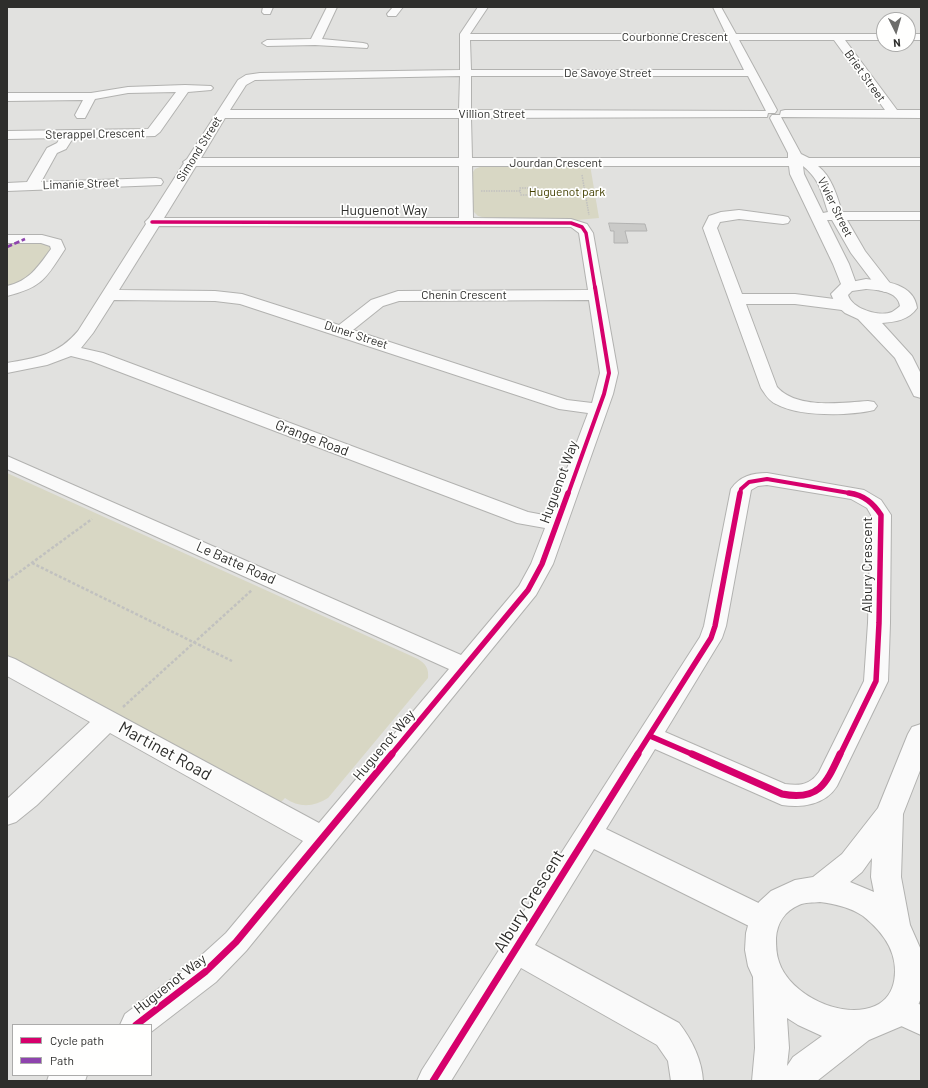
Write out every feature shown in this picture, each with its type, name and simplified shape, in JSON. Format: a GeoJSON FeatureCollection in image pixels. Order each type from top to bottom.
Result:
{"type":"FeatureCollection","features":[{"type":"Feature","properties":{"kind":"street"},"geometry":{"type":"LineString","coordinates":[[315,42],[332,7]]}},
{"type":"Feature","properties":{"kind":"street"},"geometry":{"type":"LineString","coordinates":[[466,222],[466,37],[468,30],[483,7]]}},
{"type":"Feature","properties":{"kind":"street","name":"Vivier Street"},"geometry":{"type":"LineString","coordinates":[[716,7],[798,159],[819,173],[826,186],[837,216],[858,253],[887,288]]}},
{"type":"Feature","properties":{"kind":"street"},"geometry":{"type":"LineString","coordinates":[[353,58],[372,36]]}},
{"type":"Feature","properties":{"kind":"street","name":"Courbonne Crescent"},"geometry":{"type":"LineString","coordinates":[[466,37],[876,37]]}},
{"type":"Feature","properties":{"kind":"street","name":"Briet Street"},"geometry":{"type":"LineString","coordinates":[[837,37],[894,114]]}},
{"type":"Feature","properties":{"kind":"street"},"geometry":{"type":"LineString","coordinates":[[266,42],[315,42],[363,46]]}},
{"type":"Feature","properties":{"kind":"street","name":"De Savoye Street"},"geometry":{"type":"LineString","coordinates":[[466,73],[751,73]]}},
{"type":"Feature","properties":{"kind":"street","name":"Simond Street"},"geometry":{"type":"LineString","coordinates":[[7,368],[42,361],[69,350],[85,333],[152,222],[242,80],[253,76],[466,73]]}},
{"type":"Feature","properties":{"kind":"street","name":"Sterappel Crescent"},"geometry":{"type":"LineString","coordinates":[[7,135],[154,132],[185,88]]}},
{"type":"Feature","properties":{"kind":"street"},"geometry":{"type":"LineString","coordinates":[[7,98],[91,96],[128,90],[207,88]]}},
{"type":"Feature","properties":{"kind":"street"},"geometry":{"type":"LineString","coordinates":[[81,115],[91,96]]}},
{"type":"Feature","properties":{"kind":"street","name":"Villion Street"},"geometry":{"type":"LineString","coordinates":[[221,114],[774,114]]}},
{"type":"Feature","properties":{"kind":"street"},"geometry":{"type":"LineString","coordinates":[[774,114],[921,114]]}},
{"type":"Feature","properties":{"kind":"street"},"geometry":{"type":"LineString","coordinates":[[52,151],[47,147],[54,134]]}},
{"type":"Feature","properties":{"kind":"street"},"geometry":{"type":"LineString","coordinates":[[32,186],[52,151],[62,146],[69,134]]}},
{"type":"Feature","properties":{"kind":"street","name":"Vivier Street"},"geometry":{"type":"LineString","coordinates":[[798,159],[797,174],[841,264],[844,295]]}},
{"type":"Feature","properties":{"kind":"street","name":"Jourdan Crescent"},"geometry":{"type":"LineString","coordinates":[[190,162],[580,163],[798,159],[921,162]]}},
{"type":"Feature","properties":{"kind":"street","name":"Limanie Street"},"geometry":{"type":"LineString","coordinates":[[7,186],[156,182]]}},
{"type":"Feature","properties":{"kind":"street"},"geometry":{"type":"LineString","coordinates":[[783,220],[758,216],[723,216],[714,219],[710,224],[711,232],[767,384],[774,394],[782,401],[791,404],[837,409],[868,406]]}},
{"type":"Feature","properties":{"kind":"street"},"geometry":{"type":"LineString","coordinates":[[817,216],[921,216]]}},
{"type":"Feature","properties":{"kind":"street","name":"Huguenot Way"},"geometry":{"type":"LineString","coordinates":[[137,1024],[218,961],[236,942],[528,590],[542,564],[597,409],[604,394],[609,373],[585,229],[578,225],[568,223],[466,222],[152,222]]}},
{"type":"Feature","properties":{"kind":"street"},"geometry":{"type":"LineString","coordinates":[[7,240],[48,240],[56,243],[58,248],[33,283],[18,289],[7,291]]}},
{"type":"Feature","properties":{"kind":"street"},"geometry":{"type":"LineString","coordinates":[[736,299],[795,299],[844,295],[866,284],[921,292]]}},
{"type":"Feature","properties":{"kind":"street"},"geometry":{"type":"LineString","coordinates":[[887,288],[902,295],[909,303],[903,356]]}},
{"type":"Feature","properties":{"kind":"street","name":"Duner Street"},"geometry":{"type":"LineString","coordinates":[[108,295],[234,297],[342,330],[566,405],[597,409]]}},
{"type":"Feature","properties":{"kind":"street","name":"Chenin Crescent"},"geometry":{"type":"LineString","coordinates":[[342,330],[377,303],[398,296],[596,295]]}},
{"type":"Feature","properties":{"kind":"street"},"geometry":{"type":"LineString","coordinates":[[844,295],[851,311],[864,316],[883,318],[909,313]]}},
{"type":"Feature","properties":{"kind":"street"},"geometry":{"type":"LineString","coordinates":[[864,316],[903,356],[921,392]]}},
{"type":"Feature","properties":{"kind":"street","name":"Grange Road"},"geometry":{"type":"LineString","coordinates":[[69,350],[97,357],[524,518],[556,524]]}},
{"type":"Feature","properties":{"kind":"street","name":"Le Batte Road"},"geometry":{"type":"LineString","coordinates":[[7,462],[267,576],[465,666]]}},
{"type":"Feature","properties":{"kind":"street","name":"Albury Crescent"},"geometry":{"type":"LineString","coordinates":[[433,1081],[650,736],[714,631],[741,489],[743,486],[755,479],[767,479],[850,493],[864,497],[876,506],[881,515],[879,623],[876,681],[822,789],[805,796],[798,797],[782,794],[650,736]]}},
{"type":"Feature","properties":{"kind":"street","name":"Martinet Road"},"geometry":{"type":"LineString","coordinates":[[7,665],[322,838]]}},
{"type":"Feature","properties":{"kind":"street"},"geometry":{"type":"LineString","coordinates":[[7,814],[28,797],[108,720]]}},
{"type":"Feature","properties":{"kind":"street"},"geometry":{"type":"LineString","coordinates":[[820,889],[852,863],[889,814],[921,734]]}},
{"type":"Feature","properties":{"kind":"street"},"geometry":{"type":"LineString","coordinates":[[889,814],[886,877],[894,926]]}},
{"type":"Feature","properties":{"kind":"street"},"geometry":{"type":"LineString","coordinates":[[588,833],[763,919]]}},
{"type":"Feature","properties":{"kind":"street"},"geometry":{"type":"LineString","coordinates":[[820,889],[840,892],[860,900],[879,911],[894,926],[906,944],[916,967],[907,998],[910,1015],[861,1026],[839,1025],[812,1015],[799,1008],[782,993],[769,976],[762,958],[760,939],[763,919],[771,908],[785,897],[801,891],[820,889]]}},
{"type":"Feature","properties":{"kind":"street","name":"Albury Crescent"},"geometry":{"type":"LineString","coordinates":[[515,949],[668,1034],[680,1051],[686,1069],[687,1081]]}},
{"type":"Feature","properties":{"kind":"street"},"geometry":{"type":"LineString","coordinates":[[769,976],[772,1048],[769,1081]]}},
{"type":"Feature","properties":{"kind":"street"},"geometry":{"type":"LineString","coordinates":[[797,1081],[805,1069],[861,1026]]}},
{"type":"Feature","properties":{"kind":"path"},"geometry":{"type":"LineString","coordinates":[[568,223],[567,216],[589,216],[580,163]]}},
{"type":"Feature","properties":{"kind":"path"},"geometry":{"type":"LineString","coordinates":[[466,191],[520,191],[520,188],[538,188],[539,191],[585,191]]}},
{"type":"Feature","properties":{"kind":"path"},"geometry":{"type":"LineString","coordinates":[[520,191],[521,195],[539,195],[539,191]]}},
{"type":"Feature","properties":{"kind":"path"},"geometry":{"type":"LineString","coordinates":[[7,581],[108,507]]}},
{"type":"Feature","properties":{"kind":"path"},"geometry":{"type":"LineString","coordinates":[[32,563],[232,661]]}},
{"type":"Feature","properties":{"kind":"path"},"geometry":{"type":"LineString","coordinates":[[108,720],[267,576]]}},
{"type":"Feature","properties":{"kind":"green space","name":"Huguenot park"},"geometry":{"type":"Polygon","coordinates":[[[485,165],[590,165],[599,218],[577,220],[490,219],[478,216],[473,211],[473,172],[475,169],[485,165]]]}},
{"type":"Feature","properties":{"kind":"green space"},"geometry":{"type":"Polygon","coordinates":[[[38,241],[51,245],[52,249],[32,278],[7,288],[7,242],[38,241]]]}},
{"type":"Feature","properties":{"kind":"green space"},"geometry":{"type":"Polygon","coordinates":[[[7,473],[418,659],[426,667],[428,678],[328,798],[312,805],[301,805],[285,798],[279,804],[7,657],[7,473]]]}},
{"type":"Feature","properties":{"kind":"building"},"geometry":{"type":"Polygon","coordinates":[[[609,223],[645,224],[647,231],[625,231],[628,243],[614,243],[614,231],[611,231],[609,223]]]}},
{"type":"Feature","properties":{"kind":"marked path"},"geometry":{"type":"LineString","coordinates":[[7,247],[25,239]]}},
{"type":"Feature","properties":{"kind":"cycle path"},"geometry":{"type":"LineString","coordinates":[[137,1024],[205,972],[236,942],[528,590],[542,564],[604,394],[609,373],[586,233],[582,227],[575,224],[560,222],[152,222]]}},
{"type":"Feature","properties":{"kind":"cycle path"},"geometry":{"type":"LineString","coordinates":[[433,1081],[711,638],[715,626],[741,489],[743,486],[749,482],[767,479],[857,494],[874,504],[881,515],[879,623],[876,681],[824,785],[820,789],[808,794],[796,796],[782,794],[650,736]]}}]}
